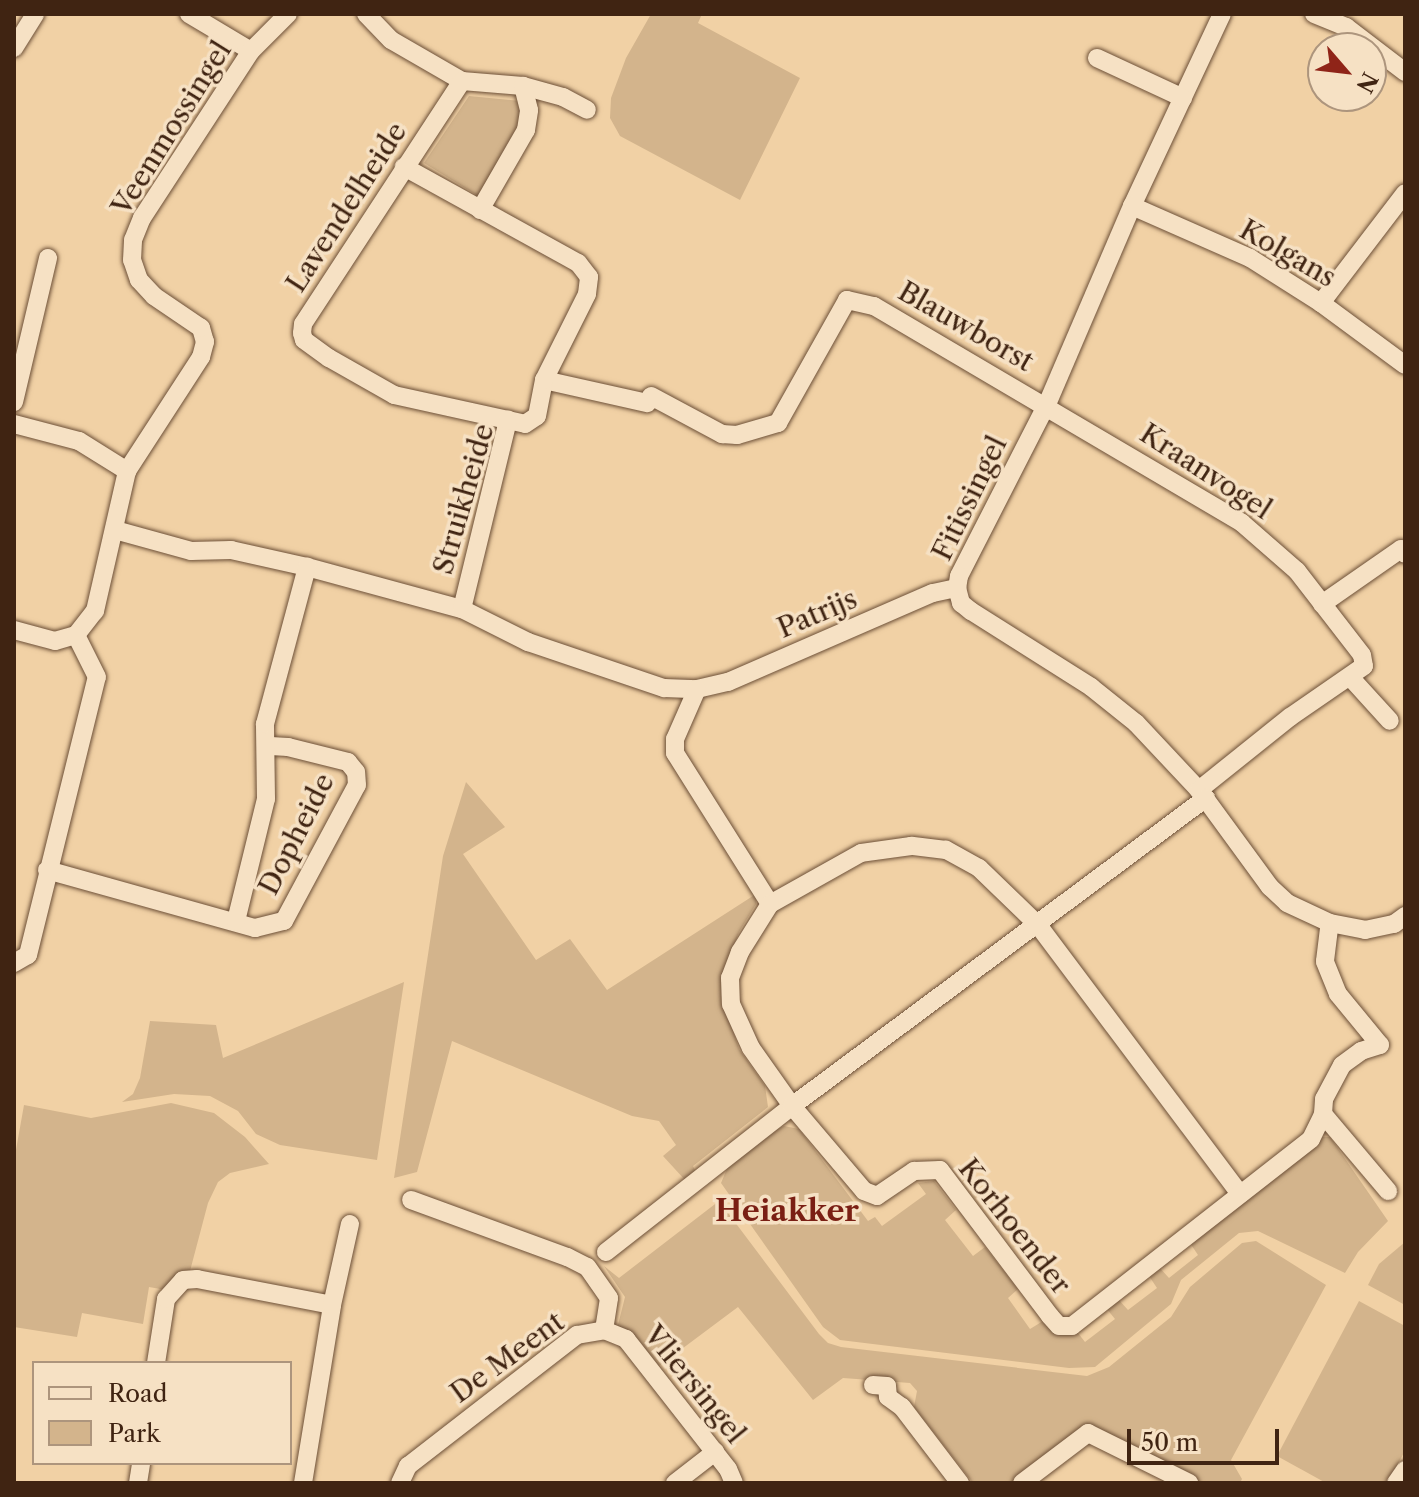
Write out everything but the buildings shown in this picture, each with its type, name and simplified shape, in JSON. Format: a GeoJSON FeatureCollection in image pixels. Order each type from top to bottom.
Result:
{"type":"FeatureCollection","features":[{"type":"Feature","properties":{"kind":"street"},"geometry":{"type":"LineString","coordinates":[[14,48],[35,14]]}},
{"type":"Feature","properties":{"kind":"street"},"geometry":{"type":"LineString","coordinates":[[189,14],[251,51]]}},
{"type":"Feature","properties":{"kind":"street","name":"Veenmossingel"},"geometry":{"type":"LineString","coordinates":[[76,635],[95,611],[127,471],[201,357],[205,342],[201,328],[154,296],[139,280],[132,260],[133,240],[142,218],[251,51],[288,14]]}},
{"type":"Feature","properties":{"kind":"street"},"geometry":{"type":"LineString","coordinates":[[366,14],[391,40],[462,81],[523,86],[563,97],[587,110]]}},
{"type":"Feature","properties":{"kind":"street","name":"Fitissingel"},"geometry":{"type":"LineString","coordinates":[[1222,14],[1132,206],[1047,404],[959,576],[957,588],[961,603],[971,611],[1091,687],[1136,723],[1203,794],[1270,887],[1287,903],[1330,923],[1365,930],[1394,924],[1405,916]]}},
{"type":"Feature","properties":{"kind":"street"},"geometry":{"type":"LineString","coordinates":[[1314,14],[1346,27],[1405,72]]}},
{"type":"Feature","properties":{"kind":"street"},"geometry":{"type":"LineString","coordinates":[[1097,58],[1183,98]]}},
{"type":"Feature","properties":{"kind":"street","name":"Lavendelheide"},"geometry":{"type":"LineString","coordinates":[[462,81],[303,324],[304,340],[394,395],[508,420]]}},
{"type":"Feature","properties":{"kind":"street"},"geometry":{"type":"LineString","coordinates":[[480,210],[526,130],[529,110],[523,86]]}},
{"type":"Feature","properties":{"kind":"street","name":"Struikheide"},"geometry":{"type":"LineString","coordinates":[[404,167],[578,263],[589,277],[587,294],[544,380],[537,416],[525,424],[508,420],[462,609]]}},
{"type":"Feature","properties":{"kind":"street"},"geometry":{"type":"LineString","coordinates":[[1321,303],[1405,193]]}},
{"type":"Feature","properties":{"kind":"street","name":"Kolgans"},"geometry":{"type":"LineString","coordinates":[[1132,206],[1250,258],[1321,303],[1405,365]]}},
{"type":"Feature","properties":{"kind":"street"},"geometry":{"type":"LineString","coordinates":[[14,402],[48,258]]}},
{"type":"Feature","properties":{"kind":"street","name":"Blauwborst"},"geometry":{"type":"LineString","coordinates":[[544,380],[649,400],[722,434],[737,435],[778,423],[847,300],[874,306],[1047,404]]}},
{"type":"Feature","properties":{"kind":"street","name":"Kraanvogel"},"geometry":{"type":"LineString","coordinates":[[1047,404],[1242,523],[1297,571],[1362,655],[1364,666],[1350,677]]}},
{"type":"Feature","properties":{"kind":"street"},"geometry":{"type":"LineString","coordinates":[[14,424],[79,441],[127,471]]}},
{"type":"Feature","properties":{"kind":"street","name":"Struikheide"},"geometry":{"type":"LineString","coordinates":[[115,530],[191,551],[231,550],[307,567],[462,609],[528,642]]}},
{"type":"Feature","properties":{"kind":"street"},"geometry":{"type":"LineString","coordinates":[[1322,604],[1401,549],[1405,554]]}},
{"type":"Feature","properties":{"kind":"street","name":"Dopheide"},"geometry":{"type":"LineString","coordinates":[[236,921],[266,799],[265,724],[307,567]]}},
{"type":"Feature","properties":{"kind":"street","name":"Patrijs"},"geometry":{"type":"LineString","coordinates":[[528,642],[664,688],[697,689],[728,682],[933,593],[957,588]]}},
{"type":"Feature","properties":{"kind":"street"},"geometry":{"type":"LineString","coordinates":[[14,630],[55,641],[76,635],[97,677],[28,955],[14,963]]}},
{"type":"Feature","properties":{"kind":"street"},"geometry":{"type":"LineString","coordinates":[[606,1252],[792,1106],[1037,924],[1203,794],[1290,717],[1350,677],[1390,721]]}},
{"type":"Feature","properties":{"kind":"street"},"geometry":{"type":"LineString","coordinates":[[697,689],[675,739],[675,753],[770,904]]}},
{"type":"Feature","properties":{"kind":"street","name":"Dopheide"},"geometry":{"type":"LineString","coordinates":[[47,870],[255,928],[284,921],[357,785],[356,772],[348,762],[288,747],[266,746]]}},
{"type":"Feature","properties":{"kind":"street","name":"Korhoender"},"geometry":{"type":"LineString","coordinates":[[1240,1194],[1037,924],[979,868],[946,850],[911,846],[861,853],[770,904],[740,952],[730,978],[731,1004],[751,1048],[792,1106],[864,1191],[877,1196],[914,1171],[940,1170],[1059,1326],[1072,1326],[1311,1139],[1323,1114],[1324,1099],[1342,1065],[1361,1051],[1380,1045],[1338,994],[1325,961],[1330,923]]}},
{"type":"Feature","properties":{"kind":"street"},"geometry":{"type":"LineString","coordinates":[[1323,1114],[1388,1191]]}},
{"type":"Feature","properties":{"kind":"street","name":"De Meent"},"geometry":{"type":"LineString","coordinates":[[400,1483],[408,1466],[577,1335],[604,1330],[609,1298],[587,1267],[411,1200]]}},
{"type":"Feature","properties":{"kind":"street"},"geometry":{"type":"LineString","coordinates":[[303,1483],[332,1305],[350,1224]]}},
{"type":"Feature","properties":{"kind":"street"},"geometry":{"type":"LineString","coordinates":[[156,1361],[166,1299],[183,1280],[197,1279],[332,1305]]}},
{"type":"Feature","properties":{"kind":"street","name":"Vliersingel"},"geometry":{"type":"LineString","coordinates":[[604,1330],[626,1339],[715,1452],[734,1483]]}},
{"type":"Feature","properties":{"kind":"street"},"geometry":{"type":"LineString","coordinates":[[873,1385],[887,1386],[888,1397],[902,1407],[960,1483]]}},
{"type":"Feature","properties":{"kind":"street"},"geometry":{"type":"LineString","coordinates":[[1022,1483],[1088,1433],[1189,1483]]}},
{"type":"Feature","properties":{"kind":"street"},"geometry":{"type":"LineString","coordinates":[[675,1483],[715,1452]]}},
{"type":"Feature","properties":{"kind":"street"},"geometry":{"type":"LineString","coordinates":[[1396,1483],[1405,1470]]}},
{"type":"Feature","properties":{"kind":"green space"},"geometry":{"type":"Polygon","coordinates":[[[651,14],[702,14],[698,23],[800,78],[740,200],[620,136],[610,118],[611,98],[626,58],[651,14]]]}},
{"type":"Feature","properties":{"kind":"green space"},"geometry":{"type":"Polygon","coordinates":[[[469,96],[520,101],[521,129],[480,197],[424,163],[469,96]]]}},
{"type":"Feature","properties":{"kind":"green space"},"geometry":{"type":"Polygon","coordinates":[[[466,782],[505,827],[463,854],[536,960],[570,939],[607,990],[756,894],[756,904],[739,932],[724,972],[721,994],[739,1049],[765,1086],[768,1107],[693,1166],[696,1172],[685,1180],[663,1156],[676,1145],[659,1121],[632,1116],[452,1041],[417,1172],[394,1178],[443,856],[466,782]]]}},
{"type":"Feature","properties":{"kind":"green space"},"geometry":{"type":"Polygon","coordinates":[[[404,982],[377,1160],[280,1145],[256,1134],[238,1111],[210,1096],[174,1094],[122,1102],[133,1094],[140,1078],[150,1021],[216,1025],[223,1058],[404,982]]]}},
{"type":"Feature","properties":{"kind":"green space"},"geometry":{"type":"Polygon","coordinates":[[[171,1103],[214,1113],[245,1137],[269,1164],[230,1173],[218,1182],[208,1203],[190,1271],[166,1290],[149,1287],[143,1324],[82,1313],[77,1337],[14,1327],[14,1161],[24,1105],[91,1118],[171,1103]]]}},
{"type":"Feature","properties":{"kind":"green space"},"geometry":{"type":"Polygon","coordinates":[[[784,1126],[799,1129],[868,1221],[875,1217],[882,1226],[926,1194],[918,1183],[934,1181],[956,1210],[945,1220],[973,1256],[985,1247],[1018,1289],[1008,1298],[1030,1329],[1043,1321],[1052,1329],[1078,1333],[1085,1342],[1115,1319],[1106,1308],[1119,1300],[1128,1310],[1157,1288],[1149,1276],[1159,1267],[1169,1278],[1198,1255],[1190,1243],[1321,1137],[1330,1137],[1388,1221],[1358,1252],[1345,1273],[1258,1231],[1239,1233],[1181,1280],[1171,1304],[1095,1367],[1069,1368],[840,1340],[823,1327],[721,1183],[729,1164],[767,1134],[784,1126]]]}},
{"type":"Feature","properties":{"kind":"green space"},"geometry":{"type":"Polygon","coordinates":[[[719,1201],[819,1334],[828,1343],[841,1347],[1087,1376],[1109,1367],[1171,1317],[1190,1287],[1242,1243],[1256,1241],[1326,1285],[1231,1460],[1242,1479],[1240,1483],[1203,1483],[1088,1426],[1015,1483],[973,1483],[914,1407],[917,1391],[910,1383],[843,1378],[813,1400],[738,1307],[659,1366],[637,1338],[617,1329],[625,1297],[604,1266],[619,1278],[719,1201]]]}},
{"type":"Feature","properties":{"kind":"green space"},"geometry":{"type":"Polygon","coordinates":[[[1405,1242],[1405,1305],[1368,1285],[1379,1264],[1405,1242]]]}},
{"type":"Feature","properties":{"kind":"green space"},"geometry":{"type":"Polygon","coordinates":[[[1359,1301],[1405,1326],[1405,1451],[1387,1483],[1326,1483],[1277,1456],[1359,1301]]]}},
{"type":"Feature","properties":{"kind":"district","name":"Heiakker"},"geometry":{"type":"Point","coordinates":[787,1211]}}]}
